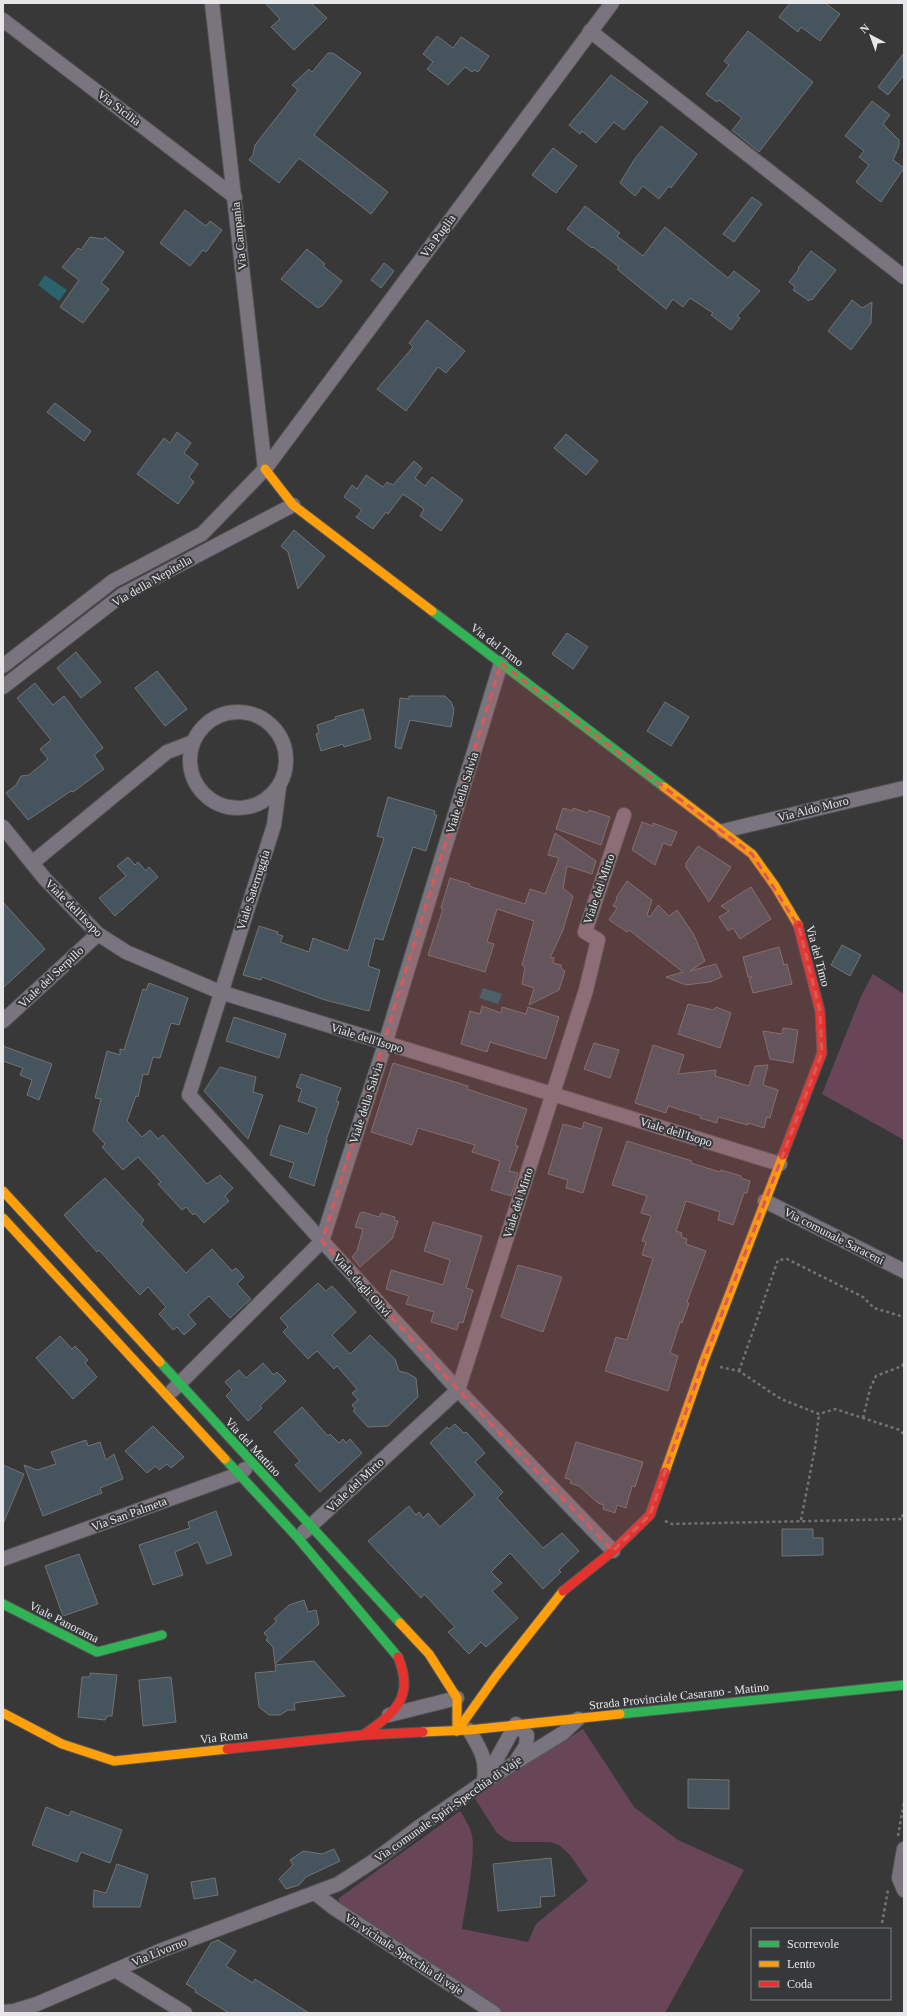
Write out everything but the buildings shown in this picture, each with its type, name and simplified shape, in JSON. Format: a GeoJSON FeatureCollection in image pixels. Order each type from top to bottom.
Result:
{"type":"FeatureCollection","features":[{"type":"Feature","properties":{"kind":"main road","name":"Via del Timo"},"geometry":{"type":"LineString","coordinates":[[265,469],[293,505],[752,854],[775,886],[799,927],[820,1011],[822,1053],[780,1164]]}},
{"type":"Feature","properties":{"kind":"main road"},"geometry":{"type":"LineString","coordinates":[[463,1730],[496,1676],[563,1591],[613,1551],[650,1515],[703,1363],[780,1164]]}},
{"type":"Feature","properties":{"kind":"main road","name":"Via del Mattino"},"geometry":{"type":"LineString","coordinates":[[3,1191],[310,1527],[429,1654],[458,1698]]}},
{"type":"Feature","properties":{"kind":"main road"},"geometry":{"type":"LineString","coordinates":[[8,1223],[298,1538],[397,1654],[406,1676],[404,1693],[400,1706],[363,1735]]}},
{"type":"Feature","properties":{"kind":"main road","name":"Viale Panorama"},"geometry":{"type":"LineString","coordinates":[[3,1604],[97,1652],[162,1634]]}},
{"type":"Feature","properties":{"kind":"main road","name":"Strada Provinciale Casarano - Matino"},"geometry":{"type":"LineString","coordinates":[[463,1730],[904,1685]]}},
{"type":"Feature","properties":{"kind":"main road"},"geometry":{"type":"LineString","coordinates":[[458,1698],[463,1730]]}},
{"type":"Feature","properties":{"kind":"main road","name":"Via Roma"},"geometry":{"type":"LineString","coordinates":[[3,1714],[62,1744],[114,1761],[363,1735],[463,1730]]}},
{"type":"Feature","properties":{"kind":"street","name":"Via Campania"},"geometry":{"type":"LineString","coordinates":[[212,3],[265,469]]}},
{"type":"Feature","properties":{"kind":"street","name":"Via Puglia"},"geometry":{"type":"LineString","coordinates":[[265,469],[590,30],[612,3]]}},
{"type":"Feature","properties":{"kind":"street","name":"Via Sicilia"},"geometry":{"type":"LineString","coordinates":[[3,20],[235,197]]}},
{"type":"Feature","properties":{"kind":"street"},"geometry":{"type":"LineString","coordinates":[[590,30],[904,277]]}},
{"type":"Feature","properties":{"kind":"street","name":"Via della Nepitella"},"geometry":{"type":"LineString","coordinates":[[3,666],[113,581],[202,534],[265,469]]}},
{"type":"Feature","properties":{"kind":"street","name":"Via della Nepitella"},"geometry":{"type":"LineString","coordinates":[[3,687],[122,595],[293,505]]}},
{"type":"Feature","properties":{"kind":"street","name":"Viale della Salvia"},"geometry":{"type":"LineString","coordinates":[[167,1396],[322,1241],[385,1044],[501,663]]}},
{"type":"Feature","properties":{"kind":"street","name":"Viale Saterruggia"},"geometry":{"type":"LineString","coordinates":[[230,712],[246,712],[261,717],[274,727],[283,741],[287,757],[285,773],[278,787],[268,799],[254,806],[238,809],[223,806],[208,799],[198,787],[191,773],[190,757],[193,742],[202,728],[214,718],[230,712]]}},
{"type":"Feature","properties":{"kind":"street"},"geometry":{"type":"LineString","coordinates":[[32,863],[167,752],[193,742]]}},
{"type":"Feature","properties":{"kind":"street","name":"Viale Saterruggia"},"geometry":{"type":"LineString","coordinates":[[220,992],[274,825],[278,787]]}},
{"type":"Feature","properties":{"kind":"street","name":"Via Aldo Moro"},"geometry":{"type":"LineString","coordinates":[[723,831],[904,788]]}},
{"type":"Feature","properties":{"kind":"street","name":"Viale del Mirto"},"geometry":{"type":"LineString","coordinates":[[298,1538],[458,1390],[586,990],[598,940],[584,932],[624,815]]}},
{"type":"Feature","properties":{"kind":"street","name":"Viale dell'Isopo"},"geometry":{"type":"LineString","coordinates":[[3,827],[45,879],[98,934],[126,952],[220,992],[385,1044],[780,1164]]}},
{"type":"Feature","properties":{"kind":"street","name":"Viale del Serpillo"},"geometry":{"type":"LineString","coordinates":[[3,1021],[98,934]]}},
{"type":"Feature","properties":{"kind":"street","name":"Viale degli Olivi"},"geometry":{"type":"LineString","coordinates":[[220,992],[189,1095],[458,1390],[613,1551]]}},
{"type":"Feature","properties":{"kind":"street","name":"Via comunale Saraceni"},"geometry":{"type":"LineString","coordinates":[[765,1201],[904,1271]]}},
{"type":"Feature","properties":{"kind":"street"},"geometry":{"type":"LineString","coordinates":[[8,1223],[26,1216]]}},
{"type":"Feature","properties":{"kind":"street","name":"Via San Palmeta"},"geometry":{"type":"LineString","coordinates":[[3,1559],[239,1474],[252,1463]]}},
{"type":"Feature","properties":{"kind":"street"},"geometry":{"type":"LineString","coordinates":[[389,1715],[458,1698]]}},
{"type":"Feature","properties":{"kind":"street","name":"Via comunale Spiri-Specchia di Vaje"},"geometry":{"type":"LineString","coordinates":[[316,1894],[338,1884],[375,1860],[419,1827],[484,1782],[563,1733],[578,1719]]}},
{"type":"Feature","properties":{"kind":"street"},"geometry":{"type":"LineString","coordinates":[[484,1782],[516,1724],[527,1735],[526,1746],[516,1761]]}},
{"type":"Feature","properties":{"kind":"street"},"geometry":{"type":"LineString","coordinates":[[463,1730],[483,1754],[486,1766],[484,1782]]}},
{"type":"Feature","properties":{"kind":"street"},"geometry":{"type":"LineString","coordinates":[[904,1849],[899,1878],[904,1890]]}},
{"type":"Feature","properties":{"kind":"street","name":"Via Livorno"},"geometry":{"type":"LineString","coordinates":[[3,2012],[37,2004],[115,1970],[266,1910],[316,1894]]}},
{"type":"Feature","properties":{"kind":"street","name":"Via vicinale Specchia di vaje"},"geometry":{"type":"LineString","coordinates":[[316,1894],[334,1908],[494,2013]]}},
{"type":"Feature","properties":{"kind":"street"},"geometry":{"type":"LineString","coordinates":[[115,1970],[185,2013]]}},
{"type":"Feature","properties":{"kind":"path"},"geometry":{"type":"LineString","coordinates":[[739,1371],[778,1260],[787,1259],[863,1297],[874,1308],[904,1317]]}},
{"type":"Feature","properties":{"kind":"path"},"geometry":{"type":"LineString","coordinates":[[703,1363],[739,1371],[781,1399],[819,1414],[835,1409],[900,1430],[904,1435]]}},
{"type":"Feature","properties":{"kind":"path"},"geometry":{"type":"LineString","coordinates":[[863,1418],[870,1389],[876,1376],[902,1366],[904,1363]]}},
{"type":"Feature","properties":{"kind":"path"},"geometry":{"type":"LineString","coordinates":[[801,1520],[815,1448],[819,1414]]}},
{"type":"Feature","properties":{"kind":"path"},"geometry":{"type":"LineString","coordinates":[[650,1515],[672,1524],[903,1518],[904,1513]]}},
{"type":"Feature","properties":{"kind":"highlighted area"},"geometry":{"type":"Polygon","coordinates":[[[501,663],[752,854],[799,927],[820,1011],[822,1053],[703,1363],[650,1515],[613,1551],[458,1390],[322,1241],[501,663]]]}},
{"type":"Feature","properties":{"kind":"shaded area"},"geometry":{"type":"Polygon","coordinates":[[[873,974],[904,994],[904,1140],[822,1094],[862,994],[873,974]]]}},
{"type":"Feature","properties":{"kind":"shaded area"},"geometry":{"type":"Polygon","coordinates":[[[583,1729],[634,1807],[678,1840],[744,1870],[665,2013],[504,2013],[339,1904],[339,1898],[460,1811],[470,1829],[473,1845],[470,1882],[462,1929],[528,1942],[536,1924],[588,1881],[570,1855],[559,1845],[550,1842],[513,1842],[506,1840],[497,1833],[474,1797],[583,1729]]]}},
{"type":"Feature","properties":{"kind":"water"},"geometry":{"type":"Polygon","coordinates":[[[45,275],[67,290],[59,301],[38,285],[45,275]]]}},
{"type":"Feature","properties":{"kind":"water"},"geometry":{"type":"Polygon","coordinates":[[[483,988],[502,994],[498,1004],[479,998],[483,988]]]}},
{"type":"Feature","properties":{"kind":"traffic: fast"},"geometry":{"type":"LineString","coordinates":[[432,611],[664,787]]}},
{"type":"Feature","properties":{"kind":"traffic: fast"},"geometry":{"type":"LineString","coordinates":[[160,1362],[400,1623]]}},
{"type":"Feature","properties":{"kind":"traffic: fast"},"geometry":{"type":"LineString","coordinates":[[225,1459],[298,1538],[398,1657]]}},
{"type":"Feature","properties":{"kind":"traffic: fast"},"geometry":{"type":"LineString","coordinates":[[3,1604],[97,1652],[162,1635]]}},
{"type":"Feature","properties":{"kind":"traffic: fast"},"geometry":{"type":"LineString","coordinates":[[620,1714],[904,1685]]}},
{"type":"Feature","properties":{"kind":"traffic: slow"},"geometry":{"type":"LineString","coordinates":[[265,469],[293,505],[432,611]]}},
{"type":"Feature","properties":{"kind":"traffic: slow"},"geometry":{"type":"LineString","coordinates":[[664,787],[752,854],[775,886],[798,925]]}},
{"type":"Feature","properties":{"kind":"traffic: slow"},"geometry":{"type":"LineString","coordinates":[[665,1472],[703,1363],[783,1155]]}},
{"type":"Feature","properties":{"kind":"traffic: slow"},"geometry":{"type":"LineString","coordinates":[[3,1191],[160,1362]]}},
{"type":"Feature","properties":{"kind":"traffic: slow"},"geometry":{"type":"LineString","coordinates":[[3,1218],[225,1459]]}},
{"type":"Feature","properties":{"kind":"traffic: slow"},"geometry":{"type":"LineString","coordinates":[[457,1731],[496,1676],[563,1591]]}},
{"type":"Feature","properties":{"kind":"traffic: slow"},"geometry":{"type":"LineString","coordinates":[[400,1623],[429,1654],[457,1698],[457,1731]]}},
{"type":"Feature","properties":{"kind":"traffic: slow"},"geometry":{"type":"LineString","coordinates":[[3,1713],[62,1744],[114,1761],[227,1749]]}},
{"type":"Feature","properties":{"kind":"traffic: slow"},"geometry":{"type":"LineString","coordinates":[[423,1732],[469,1730],[620,1714]]}},
{"type":"Feature","properties":{"kind":"traffic: jam"},"geometry":{"type":"LineString","coordinates":[[783,1155],[822,1053],[820,1011],[798,925]]}},
{"type":"Feature","properties":{"kind":"traffic: jam"},"geometry":{"type":"LineString","coordinates":[[563,1591],[613,1551],[650,1515],[665,1472]]}},
{"type":"Feature","properties":{"kind":"traffic: jam"},"geometry":{"type":"LineString","coordinates":[[363,1735],[384,1719],[399,1703],[403,1693],[404,1683],[403,1671],[398,1657]]}},
{"type":"Feature","properties":{"kind":"traffic: jam"},"geometry":{"type":"LineString","coordinates":[[227,1749],[363,1735],[423,1732]]}}]}
